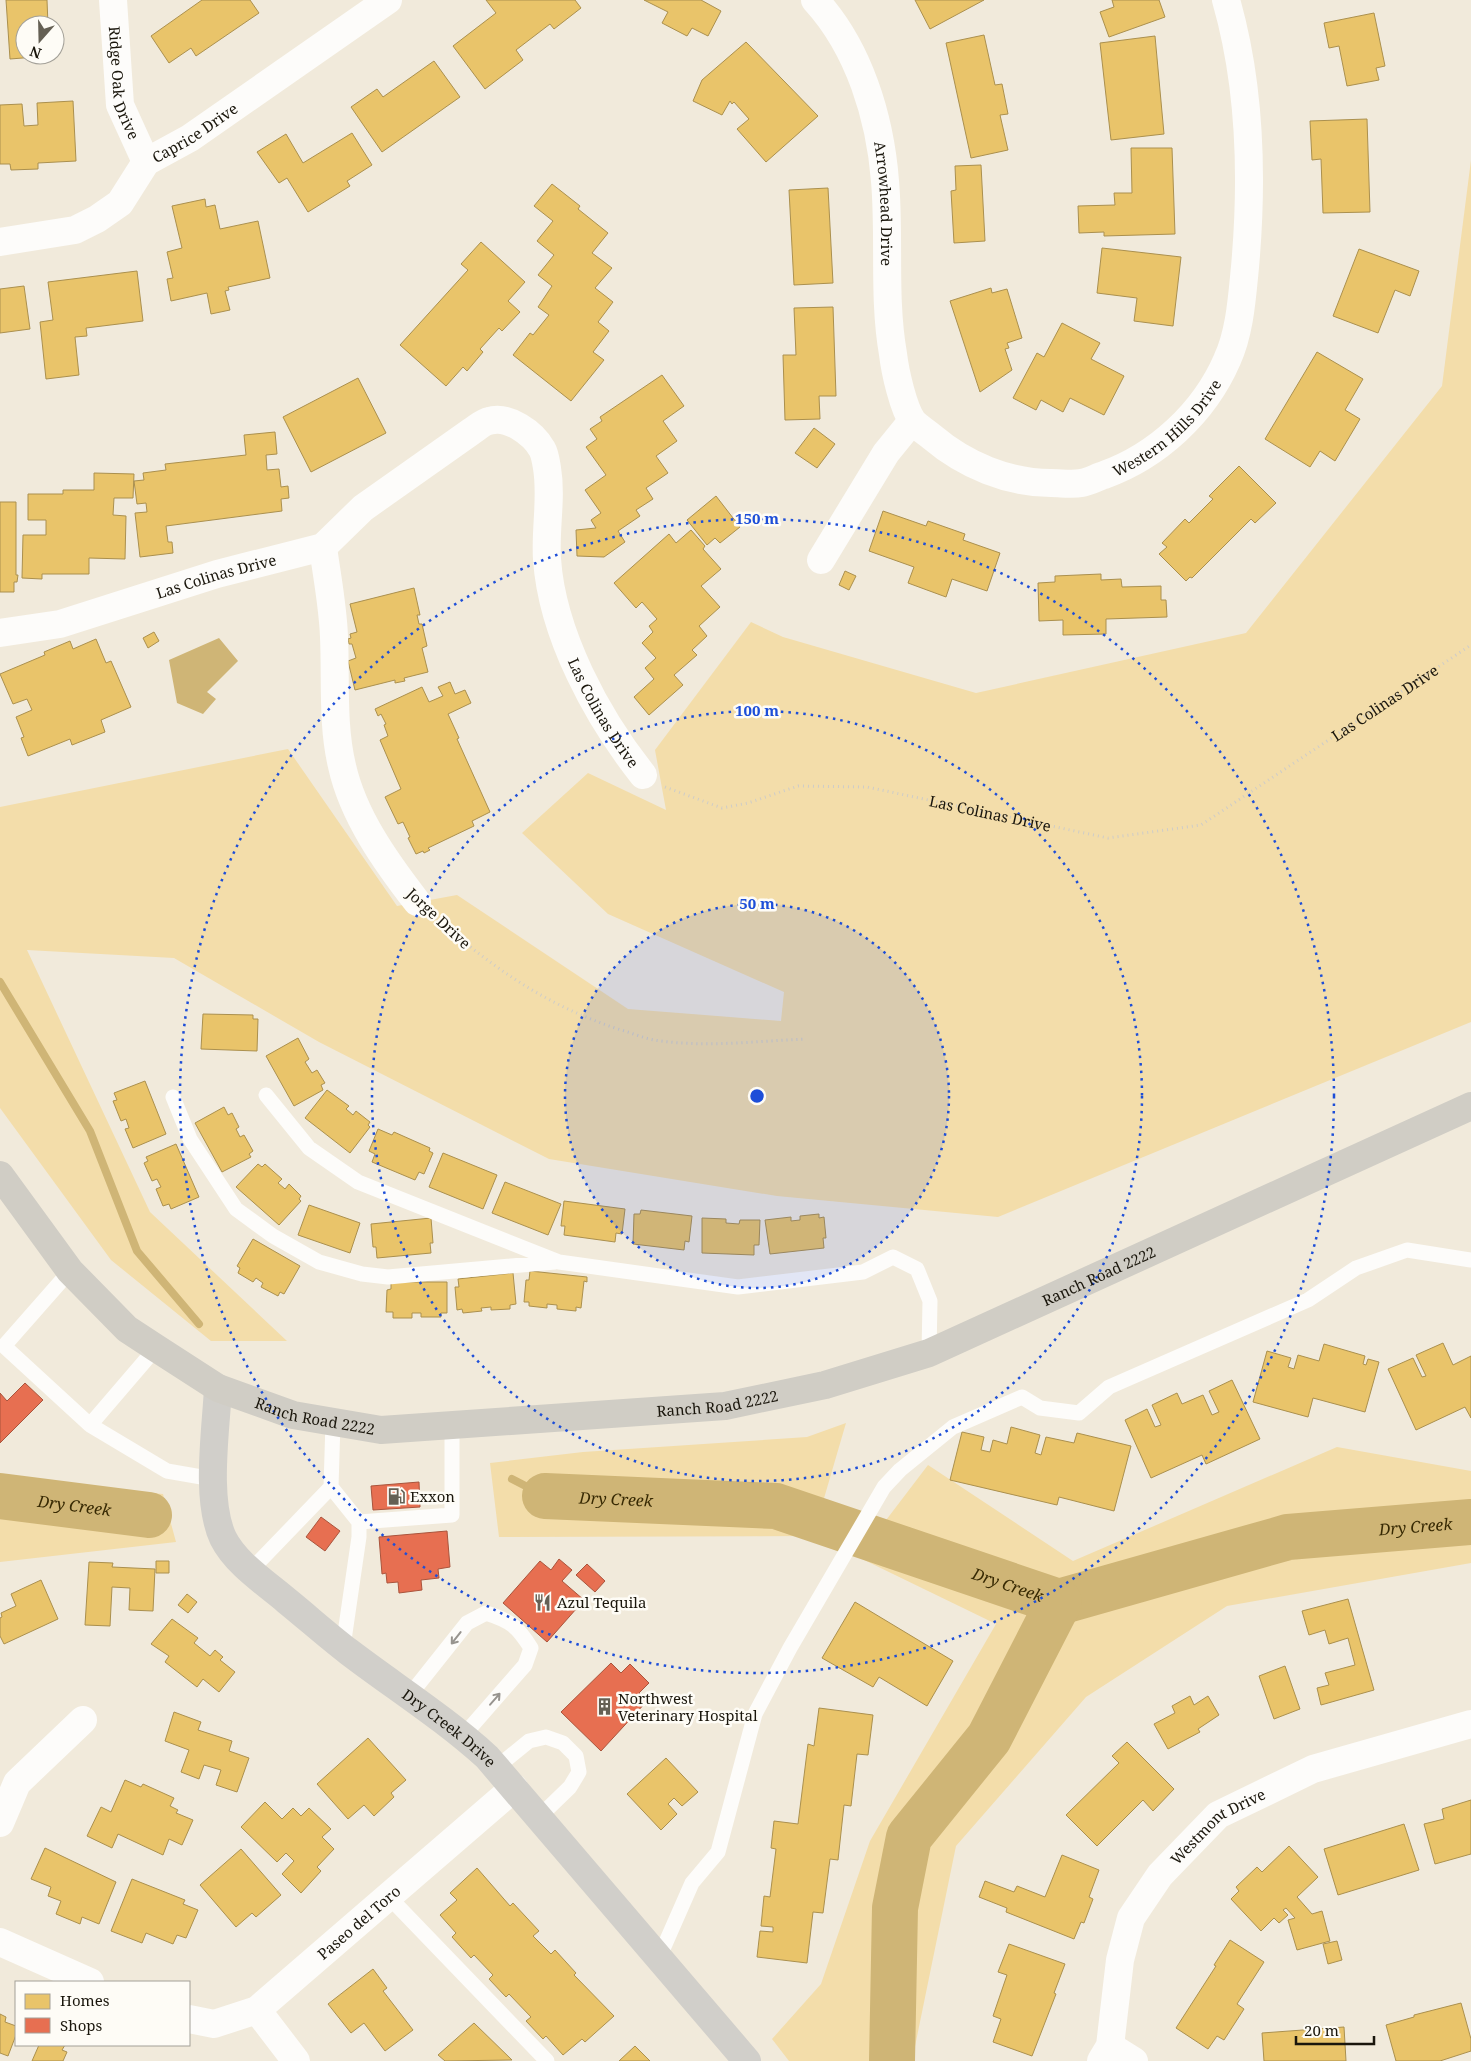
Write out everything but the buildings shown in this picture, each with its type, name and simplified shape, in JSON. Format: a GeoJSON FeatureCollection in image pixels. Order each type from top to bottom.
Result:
{"type":"FeatureCollection","features":[{"type":"Feature","properties":{"kind":"main road","name":"Ranch Road 2222"},"geometry":{"type":"LineString","coordinates":[[0,1175],[70,1271],[127,1329],[218,1388],[294,1415],[380,1430],[725,1406],[826,1385],[929,1353],[1471,1106]]}},
{"type":"Feature","properties":{"kind":"street","name":"Ridge Oak Drive"},"geometry":{"type":"LineString","coordinates":[[113,0],[120,105],[146,162]]}},
{"type":"Feature","properties":{"kind":"street","name":"Caprice Drive"},"geometry":{"type":"LineString","coordinates":[[0,242],[75,230],[97,220],[120,203],[146,162],[190,138],[388,0]]}},
{"type":"Feature","properties":{"kind":"street","name":"Arrowhead Drive"},"geometry":{"type":"LineString","coordinates":[[815,0],[830,16],[854,59],[875,114],[885,180],[889,331],[897,381],[912,421]]}},
{"type":"Feature","properties":{"kind":"street","name":"Western Hills Drive"},"geometry":{"type":"LineString","coordinates":[[912,421],[948,451],[996,475],[1035,483],[1082,483],[1125,467],[1166,440],[1203,403],[1228,359],[1241,308],[1249,216],[1249,130],[1234,28],[1226,0]]}},
{"type":"Feature","properties":{"kind":"street","name":"Las Colinas Drive"},"geometry":{"type":"LineString","coordinates":[[0,634],[60,624],[217,574],[323,547],[363,508],[472,430],[490,420],[512,422],[532,434],[544,450],[549,481],[547,558],[557,612],[568,644],[598,710],[620,746],[642,775]]}},
{"type":"Feature","properties":{"kind":"street"},"geometry":{"type":"LineString","coordinates":[[821,560],[886,453],[912,421]]}},
{"type":"Feature","properties":{"kind":"street","name":"Jorge Drive"},"geometry":{"type":"LineString","coordinates":[[323,547],[334,636],[336,721],[342,767],[359,814],[387,863],[417,902]]}},
{"type":"Feature","properties":{"kind":"street","name":"Dry Creek Drive"},"geometry":{"type":"LineString","coordinates":[[218,1388],[213,1479],[218,1521],[224,1538],[234,1554],[343,1647],[463,1736],[496,1768],[747,2061]]}},
{"type":"Feature","properties":{"kind":"street"},"geometry":{"type":"LineString","coordinates":[[0,1823],[17,1783],[83,1720]]}},
{"type":"Feature","properties":{"kind":"street","name":"Westmont Drive"},"geometry":{"type":"LineString","coordinates":[[1106,2053],[1120,1960],[1131,1918],[1160,1875],[1218,1815],[1313,1769],[1471,1724]]}},
{"type":"Feature","properties":{"kind":"street","name":"Paseo del Toro"},"geometry":{"type":"LineString","coordinates":[[190,2019],[214,2024],[257,2010],[514,1788]]}},
{"type":"Feature","properties":{"kind":"street"},"geometry":{"type":"LineString","coordinates":[[0,1942],[88,1981]]}},
{"type":"Feature","properties":{"kind":"street"},"geometry":{"type":"LineString","coordinates":[[257,2010],[296,2061]]}},
{"type":"Feature","properties":{"kind":"street"},"geometry":{"type":"LineString","coordinates":[[1106,2053],[1134,2061]]}},
{"type":"Feature","properties":{"kind":"lane"},"geometry":{"type":"LineString","coordinates":[[266,1096],[309,1148],[358,1182],[559,1262]]}},
{"type":"Feature","properties":{"kind":"lane"},"geometry":{"type":"LineString","coordinates":[[173,1097],[190,1139],[236,1209],[273,1236],[319,1262],[362,1274],[388,1276],[559,1262],[738,1287],[863,1272],[892,1257],[917,1269],[930,1301],[929,1353]]}},
{"type":"Feature","properties":{"kind":"lane"},"geometry":{"type":"LineString","coordinates":[[659,1958],[692,1883],[718,1852],[755,1714],[790,1648],[875,1502],[884,1487],[900,1470],[953,1427],[1022,1397],[1040,1408],[1079,1413],[1109,1387],[1308,1300],[1356,1268],[1407,1250],[1471,1260]]}},
{"type":"Feature","properties":{"kind":"lane"},"geometry":{"type":"LineString","coordinates":[[70,1271],[4,1346],[90,1425],[167,1471],[213,1479]]}},
{"type":"Feature","properties":{"kind":"lane"},"geometry":{"type":"LineString","coordinates":[[90,1425],[156,1348]]}},
{"type":"Feature","properties":{"kind":"lane"},"geometry":{"type":"LineString","coordinates":[[333,1422],[331,1487],[359,1522],[359,1537],[343,1647]]}},
{"type":"Feature","properties":{"kind":"lane"},"geometry":{"type":"LineString","coordinates":[[359,1522],[452,1515],[452,1425]]}},
{"type":"Feature","properties":{"kind":"lane"},"geometry":{"type":"LineString","coordinates":[[251,1570],[331,1487]]}},
{"type":"Feature","properties":{"kind":"lane"},"geometry":{"type":"LineString","coordinates":[[409,1696],[467,1623],[486,1613],[507,1620],[521,1632],[531,1648],[525,1665],[463,1736]]}},
{"type":"Feature","properties":{"kind":"lane"},"geometry":{"type":"LineString","coordinates":[[496,1768],[529,1740],[546,1737],[563,1743],[576,1756],[579,1772],[570,1788],[538,1818]]}},
{"type":"Feature","properties":{"kind":"lane"},"geometry":{"type":"LineString","coordinates":[[389,1897],[547,2061]]}},
{"type":"Feature","properties":{"kind":"path","name":"Las Colinas Drive"},"geometry":{"type":"LineString","coordinates":[[642,775],[673,792],[722,808],[748,803],[798,786],[867,787],[1108,838],[1202,825],[1471,645]]}},
{"type":"Feature","properties":{"kind":"path","name":"Jorge Drive"},"geometry":{"type":"LineString","coordinates":[[417,902],[475,952],[535,993],[593,1021],[653,1040],[710,1043],[806,1039]]}},
{"type":"Feature","properties":{"kind":"shaded area"},"geometry":{"type":"Polygon","coordinates":[[[1471,160],[1471,1022],[998,1217],[777,1196],[549,1159],[319,1042],[174,958],[27,950],[150,1212],[287,1341],[211,1341],[111,1260],[0,1108],[0,807],[288,749],[397,906],[457,895],[628,1009],[781,1021],[784,992],[608,914],[522,833],[588,773],[666,810],[655,750],[751,622],[783,637],[976,693],[1246,633],[1442,386],[1471,160]]]}},
{"type":"Feature","properties":{"kind":"shaded area"},"geometry":{"type":"Polygon","coordinates":[[[219,638],[238,661],[207,692],[216,699],[203,714],[177,703],[169,660],[219,638]]]}},
{"type":"Feature","properties":{"kind":"shaded area"},"geometry":{"type":"Polygon","coordinates":[[[846,1423],[813,1536],[499,1537],[490,1463],[583,1452],[807,1437],[846,1423]]]}},
{"type":"Feature","properties":{"kind":"shaded area"},"geometry":{"type":"Polygon","coordinates":[[[1337,1447],[1471,1471],[1471,1563],[1227,1606],[1086,1697],[956,1846],[912,2061],[789,2061],[772,2039],[821,1984],[870,1841],[996,1624],[858,1557],[928,1465],[1073,1561],[1337,1447]]]}},
{"type":"Feature","properties":{"kind":"shaded area"},"geometry":{"type":"Polygon","coordinates":[[[0,1479],[163,1494],[176,1542],[0,1562],[0,1479]]]}},
{"type":"Feature","properties":{"kind":"waterway"},"geometry":{"type":"LineString","coordinates":[[0,982],[90,1131],[137,1251],[199,1324]]}},
{"type":"Feature","properties":{"kind":"waterway"},"geometry":{"type":"LineString","coordinates":[[512,1479],[545,1496]]}},
{"type":"Feature","properties":{"kind":"waterway","name":"Dry Creek"},"geometry":{"type":"LineString","coordinates":[[0,1496],[149,1515]]}},
{"type":"Feature","properties":{"kind":"waterway","name":"Dry Creek"},"geometry":{"type":"LineString","coordinates":[[545,1496],[776,1506],[1059,1602],[1288,1537],[1471,1522]]}},
{"type":"Feature","properties":{"kind":"waterway"},"geometry":{"type":"LineString","coordinates":[[892,2061],[895,1908],[909,1837],[989,1738],[1059,1602]]}},
{"type":"Feature","properties":{"kind":"place","name":"Exxon"},"geometry":{"type":"Point","coordinates":[396,1496]}},
{"type":"Feature","properties":{"kind":"place","name":"Azul Tequila"},"geometry":{"type":"Point","coordinates":[543,1602]}},
{"type":"Feature","properties":{"kind":"place","name":"Northwest Veterinary Hospital"},"geometry":{"type":"Point","coordinates":[604,1707]}}]}
